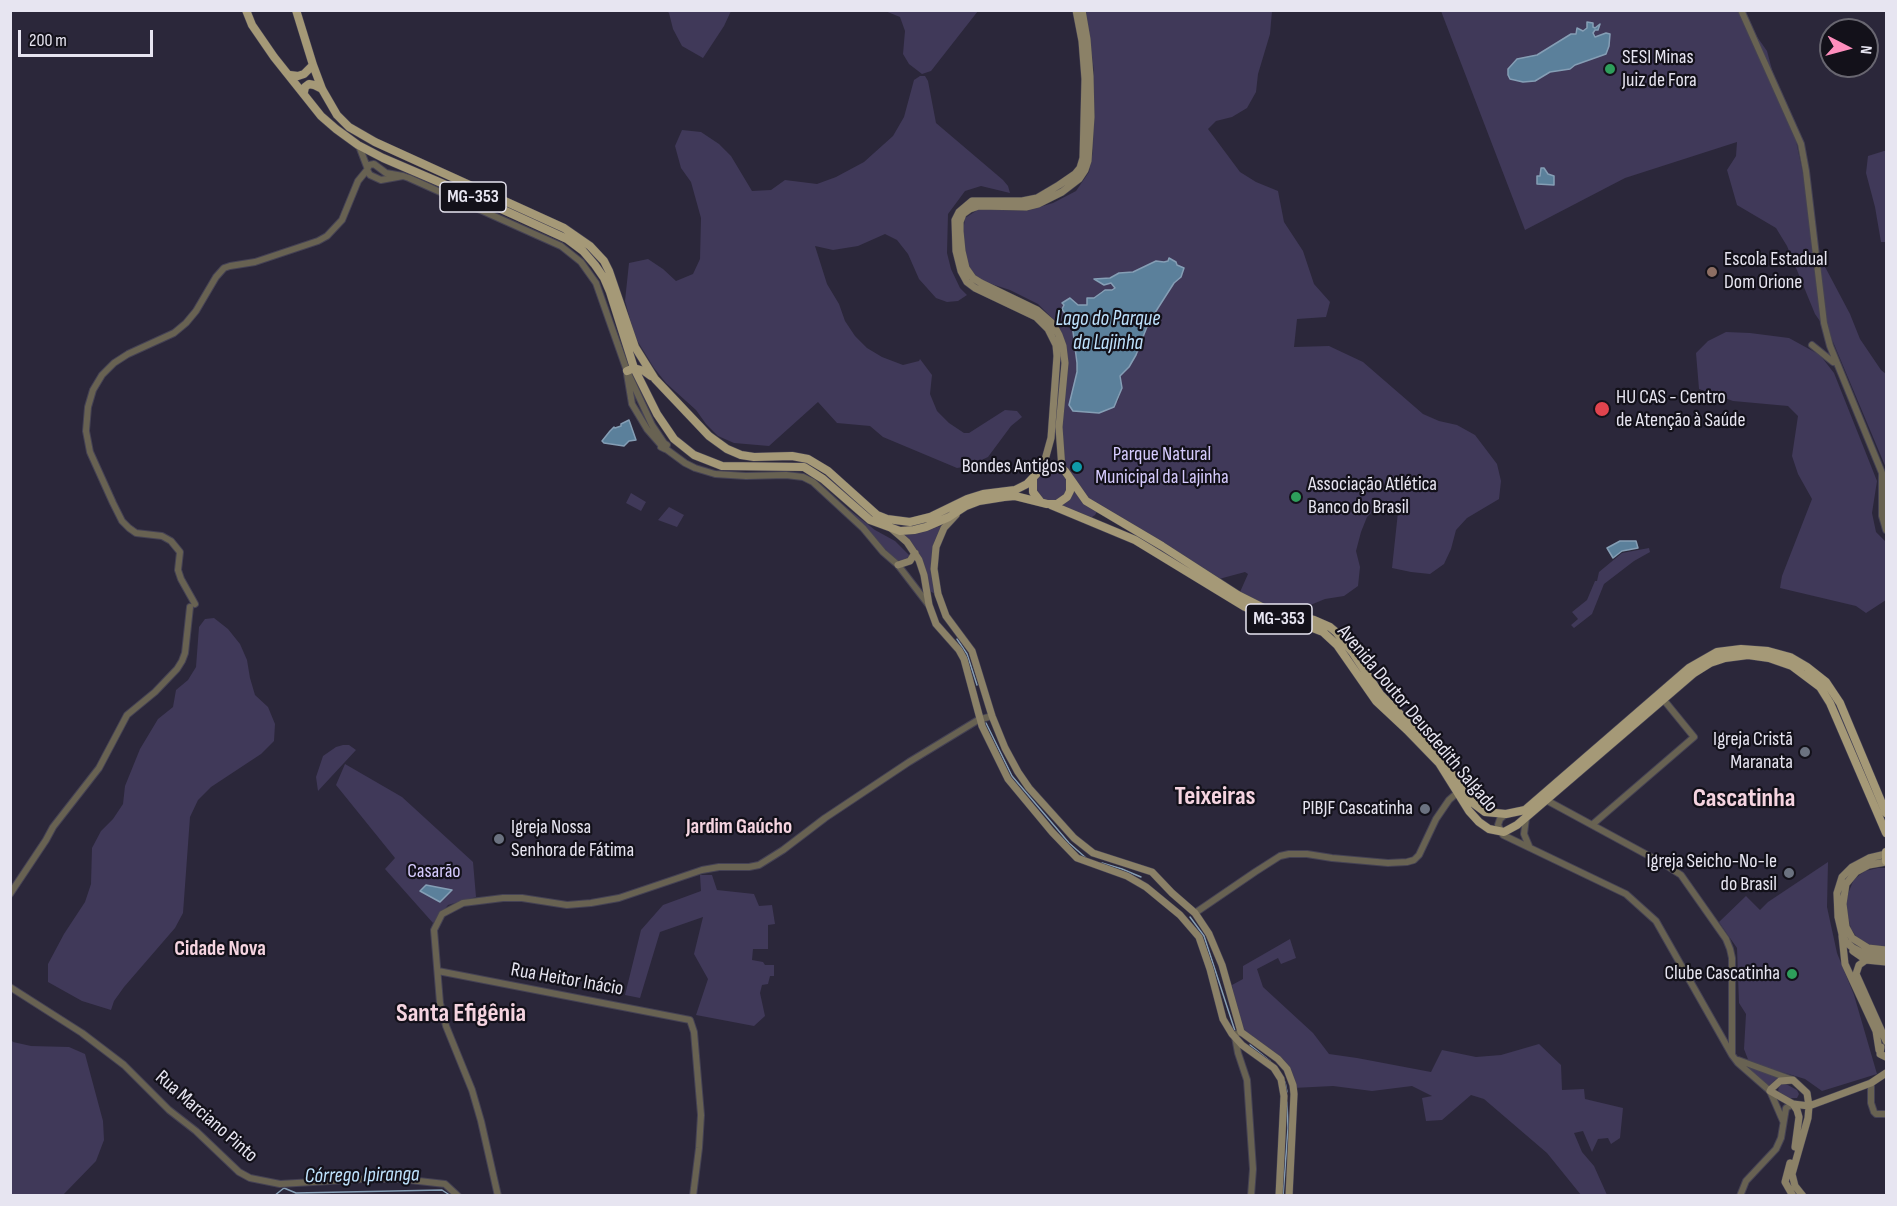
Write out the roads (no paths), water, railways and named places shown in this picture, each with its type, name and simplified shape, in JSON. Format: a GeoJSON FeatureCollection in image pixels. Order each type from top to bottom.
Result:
{"type":"FeatureCollection","features":[{"type":"Feature","properties":{"kind":"main road","name":"MG-353"},"geometry":{"type":"LineString","coordinates":[[246,10],[252,25],[303,93],[321,116],[336,129],[358,145],[383,158],[567,239],[596,265],[604,279],[631,369],[657,414],[666,444],[722,466],[804,467],[823,478],[870,520],[900,531],[926,527],[979,501],[1015,496],[1047,504]]}},
{"type":"Feature","properties":{"kind":"main road","name":"MG-353"},"geometry":{"type":"LineString","coordinates":[[296,10],[322,89],[337,115],[349,127],[564,228],[590,246],[604,261],[609,271],[635,347],[655,379],[709,436],[727,449],[754,457],[792,456],[808,459],[828,471],[877,515],[900,522],[921,520],[982,494],[1015,490],[1027,484],[1043,467]]}},
{"type":"Feature","properties":{"kind":"main road"},"geometry":{"type":"LineString","coordinates":[[1076,10],[1082,41],[1085,79],[1083,158],[1080,168],[1075,174],[1037,198],[1022,201],[972,201],[959,212],[955,220],[956,251],[961,271],[967,282],[1036,317],[1048,329],[1056,345],[1051,438],[1043,467],[1053,466],[1062,469],[1059,427],[1065,363],[1059,335],[1053,324],[1037,310],[973,278],[966,268],[960,231],[963,214],[970,209],[979,206],[1026,207],[1038,204],[1062,192],[1079,179],[1085,170],[1088,161],[1090,76],[1082,10]]}},
{"type":"Feature","properties":{"kind":"main road"},"geometry":{"type":"LineString","coordinates":[[290,75],[304,74],[313,65]]}},
{"type":"Feature","properties":{"kind":"main road"},"geometry":{"type":"LineString","coordinates":[[303,93],[309,84],[322,89]]}},
{"type":"Feature","properties":{"kind":"main road"},"geometry":{"type":"LineString","coordinates":[[631,369],[644,371],[655,379]]}},
{"type":"Feature","properties":{"kind":"main road"},"geometry":{"type":"LineString","coordinates":[[714,463],[726,461],[727,449]]}},
{"type":"Feature","properties":{"kind":"main road","name":"MG-353"},"geometry":{"type":"LineString","coordinates":[[1062,469],[1070,478]]}},
{"type":"Feature","properties":{"kind":"main road"},"geometry":{"type":"LineString","coordinates":[[1034,476],[1033,492],[1039,501],[1047,504],[1057,504],[1067,497],[1070,491],[1070,478]]}},
{"type":"Feature","properties":{"kind":"main road","name":"Avenida Doutor Deusdedith Salgado"},"geometry":{"type":"LineString","coordinates":[[1070,478],[1086,501],[1162,546],[1216,582],[1266,609],[1314,620],[1330,627],[1353,653],[1380,694],[1433,747],[1478,808],[1488,813],[1503,814]]}},
{"type":"Feature","properties":{"kind":"main road","name":"Avenida Doutor Deusdedith Salgado"},"geometry":{"type":"LineString","coordinates":[[1047,504],[1135,540],[1260,614],[1323,632],[1337,645],[1376,701],[1438,763],[1454,795],[1465,804],[1479,822],[1489,829],[1500,832]]}},
{"type":"Feature","properties":{"kind":"main road"},"geometry":{"type":"LineString","coordinates":[[966,506],[952,518],[939,539],[935,555],[935,578],[943,610],[972,651],[985,697],[1005,748],[1018,772],[1074,838],[1094,853],[1152,872],[1195,913],[1209,934],[1222,965],[1242,1045],[1274,1068],[1281,1079],[1284,1096],[1279,1196]]}},
{"type":"Feature","properties":{"kind":"main road"},"geometry":{"type":"LineString","coordinates":[[1090,520],[1099,510]]}},
{"type":"Feature","properties":{"kind":"main road"},"geometry":{"type":"LineString","coordinates":[[891,529],[899,534],[915,553],[924,575],[924,592],[929,605],[939,628],[964,659],[980,720],[1008,779],[1077,858],[1127,876],[1142,884],[1180,915],[1199,937],[1223,1019],[1240,1035],[1278,1059],[1287,1069],[1294,1094],[1289,1196]]}},
{"type":"Feature","properties":{"kind":"main road"},"geometry":{"type":"LineString","coordinates":[[898,565],[910,561],[915,553]]}},
{"type":"Feature","properties":{"kind":"main road"},"geometry":{"type":"LineString","coordinates":[[924,592],[936,598],[944,618],[955,628]]}},
{"type":"Feature","properties":{"kind":"main road","name":"MG-353"},"geometry":{"type":"LineString","coordinates":[[1500,832],[1509,830],[1526,818],[1660,698],[1689,668],[1717,652],[1733,649],[1754,649],[1790,657],[1826,682],[1840,703],[1887,813]]}},
{"type":"Feature","properties":{"kind":"main road","name":"MG-353"},"geometry":{"type":"LineString","coordinates":[[1503,814],[1514,814],[1525,810],[1660,698],[1694,673],[1710,663],[1732,656],[1749,655],[1769,658],[1792,666],[1818,685],[1830,703],[1887,833]]}},
{"type":"Feature","properties":{"kind":"main road"},"geometry":{"type":"LineString","coordinates":[[1454,795],[1462,794],[1481,813],[1498,816],[1503,814]]}},
{"type":"Feature","properties":{"kind":"main road"},"geometry":{"type":"LineString","coordinates":[[1803,1196],[1795,1186],[1792,1174],[1808,1118],[1809,1106],[1807,1093],[1793,1080],[1777,1083],[1770,1091],[1793,1104],[1809,1106],[1871,1083],[1886,1073],[1876,1031],[1845,964],[1837,893],[1842,877],[1852,867],[1862,861],[1886,857]]}},
{"type":"Feature","properties":{"kind":"main road"},"geometry":{"type":"LineString","coordinates":[[1886,857],[1856,872],[1846,884],[1843,904],[1846,927],[1852,938],[1868,948],[1887,950]]}},
{"type":"Feature","properties":{"kind":"main road"},"geometry":{"type":"LineString","coordinates":[[1142,884],[1152,872]]}},
{"type":"Feature","properties":{"kind":"main road"},"geometry":{"type":"LineString","coordinates":[[1152,892],[1172,893]]}},
{"type":"Feature","properties":{"kind":"main road"},"geometry":{"type":"LineString","coordinates":[[1180,915],[1195,913]]}},
{"type":"Feature","properties":{"kind":"main road"},"geometry":{"type":"LineString","coordinates":[[1842,934],[1854,953],[1866,960],[1887,962]]}},
{"type":"Feature","properties":{"kind":"main road"},"geometry":{"type":"LineString","coordinates":[[1849,946],[1869,955],[1887,956]]}},
{"type":"Feature","properties":{"kind":"main road"},"geometry":{"type":"LineString","coordinates":[[1866,960],[1859,965],[1856,974],[1887,1043],[1883,1045],[1882,1054]]}},
{"type":"Feature","properties":{"kind":"main road"},"geometry":{"type":"LineString","coordinates":[[1793,1104],[1800,1097],[1801,1086]]}},
{"type":"Feature","properties":{"kind":"main road"},"geometry":{"type":"LineString","coordinates":[[1807,1093],[1827,1099]]}},
{"type":"Feature","properties":{"kind":"main road"},"geometry":{"type":"LineString","coordinates":[[1808,1118],[1819,1102]]}},
{"type":"Feature","properties":{"kind":"main road"},"geometry":{"type":"LineString","coordinates":[[1793,1104],[1798,1113],[1799,1122],[1795,1147],[1785,1178],[1787,1187],[1793,1196]]}},
{"type":"Feature","properties":{"kind":"street"},"geometry":{"type":"LineString","coordinates":[[1742,10],[1801,144],[1828,339],[1849,396]]}},
{"type":"Feature","properties":{"kind":"street"},"geometry":{"type":"LineString","coordinates":[[358,145],[370,175],[381,180],[403,176]]}},
{"type":"Feature","properties":{"kind":"street"},"geometry":{"type":"LineString","coordinates":[[356,188],[378,172],[377,167],[383,158]]}},
{"type":"Feature","properties":{"kind":"street"},"geometry":{"type":"LineString","coordinates":[[10,894],[53,827],[99,768],[127,715],[155,692],[177,669],[185,653],[188,619],[192,607],[178,570],[180,552],[171,541],[162,536],[136,533],[122,521],[90,452],[86,431],[88,406],[93,390],[102,375],[114,363],[174,333],[186,324],[224,268],[255,261],[327,236],[342,220],[363,173],[371,164],[386,173],[403,176],[561,246],[581,262],[589,270],[599,290],[631,369],[640,400],[666,444]]}},
{"type":"Feature","properties":{"kind":"street"},"geometry":{"type":"LineString","coordinates":[[1818,267],[1826,346],[1882,473],[1882,516],[1887,530]]}},
{"type":"Feature","properties":{"kind":"street"},"geometry":{"type":"LineString","coordinates":[[1812,345],[1833,362]]}},
{"type":"Feature","properties":{"kind":"street"},"geometry":{"type":"LineString","coordinates":[[631,369],[627,381],[632,403],[647,429],[685,463],[715,474],[786,475],[807,479],[862,528],[924,592]]}},
{"type":"Feature","properties":{"kind":"street"},"geometry":{"type":"LineString","coordinates":[[632,403],[640,400]]}},
{"type":"Feature","properties":{"kind":"street"},"geometry":{"type":"LineString","coordinates":[[975,702],[985,697]]}},
{"type":"Feature","properties":{"kind":"street"},"geometry":{"type":"LineString","coordinates":[[1593,824],[1694,737],[1660,698]]}},
{"type":"Feature","properties":{"kind":"street"},"geometry":{"type":"LineString","coordinates":[[498,1196],[472,1090],[446,1026],[440,1003],[434,930],[442,914],[463,903],[503,897],[567,905],[591,903],[619,898],[702,870],[719,867],[748,867],[764,862],[866,790],[980,720],[992,716]]}},
{"type":"Feature","properties":{"kind":"street"},"geometry":{"type":"LineString","coordinates":[[1195,913],[1271,861],[1288,854],[1388,863],[1414,860],[1419,855],[1436,819],[1454,795]]}},
{"type":"Feature","properties":{"kind":"street"},"geometry":{"type":"LineString","coordinates":[[1546,800],[1677,871],[1726,939],[1732,958],[1733,1057]]}},
{"type":"Feature","properties":{"kind":"street"},"geometry":{"type":"LineString","coordinates":[[1503,814],[1499,822],[1500,832],[1503,835],[1626,894],[1656,921],[1733,1057],[1770,1091],[1783,1121]]}},
{"type":"Feature","properties":{"kind":"street"},"geometry":{"type":"LineString","coordinates":[[1526,818],[1524,834],[1532,848]]}},
{"type":"Feature","properties":{"kind":"street","name":"Rua Heitor Inácio"},"geometry":{"type":"LineString","coordinates":[[438,971],[690,1020],[694,1032],[701,1115],[693,1196]]}},
{"type":"Feature","properties":{"kind":"street","name":"Rua Marciano Pinto"},"geometry":{"type":"LineString","coordinates":[[10,987],[82,1033],[124,1065],[169,1110],[196,1131],[239,1172],[250,1178],[280,1184],[401,1179],[445,1184],[458,1196]]}},
{"type":"Feature","properties":{"kind":"street"},"geometry":{"type":"LineString","coordinates":[[1240,1035],[1238,1053],[1247,1080],[1253,1169],[1251,1196]]}},
{"type":"Feature","properties":{"kind":"street"},"geometry":{"type":"LineString","coordinates":[[1241,1058],[1242,1045]]}},
{"type":"Feature","properties":{"kind":"street"},"geometry":{"type":"LineString","coordinates":[[1733,1057],[1752,1067],[1793,1080]]}},
{"type":"Feature","properties":{"kind":"street"},"geometry":{"type":"LineString","coordinates":[[1871,1083],[1871,1103],[1874,1112],[1887,1114]]}},
{"type":"Feature","properties":{"kind":"street"},"geometry":{"type":"LineString","coordinates":[[1740,1196],[1746,1181],[1776,1149],[1783,1130],[1786,1108],[1793,1104]]}},
{"type":"Feature","properties":{"kind":"water"},"geometry":{"type":"Polygon","coordinates":[[[1587,22],[1593,23],[1595,28],[1600,24],[1598,30],[1593,33],[1595,37],[1610,34],[1606,54],[1570,69],[1550,72],[1535,81],[1523,82],[1510,79],[1508,69],[1517,59],[1537,55],[1571,34],[1576,34],[1577,28],[1583,31],[1587,28],[1587,22]]]}},
{"type":"Feature","properties":{"kind":"water"},"geometry":{"type":"Polygon","coordinates":[[[1541,168],[1554,176],[1554,185],[1537,184],[1537,176],[1540,176],[1541,168]]]}},
{"type":"Feature","properties":{"kind":"water","name":"Lago do Parque da Lajinha"},"geometry":{"type":"Polygon","coordinates":[[[1169,258],[1184,268],[1181,277],[1174,283],[1148,324],[1136,355],[1120,376],[1122,388],[1114,407],[1099,413],[1073,411],[1069,405],[1077,363],[1072,324],[1062,309],[1064,305],[1062,303],[1070,298],[1078,305],[1087,305],[1087,298],[1094,298],[1105,290],[1115,288],[1111,283],[1104,285],[1094,279],[1110,278],[1119,273],[1133,272],[1156,261],[1168,261],[1169,258]]]}},
{"type":"Feature","properties":{"kind":"water"},"geometry":{"type":"Polygon","coordinates":[[[629,420],[636,440],[629,441],[624,446],[602,441],[614,427],[621,426],[629,420]]]}},
{"type":"Feature","properties":{"kind":"water"},"geometry":{"type":"Polygon","coordinates":[[[1620,541],[1636,541],[1638,548],[1622,551],[1613,558],[1607,548],[1620,541]]]}},
{"type":"Feature","properties":{"kind":"water"},"geometry":{"type":"Polygon","coordinates":[[[426,885],[452,890],[440,902],[420,891],[426,885]]]}},
{"type":"Feature","properties":{"kind":"waterway"},"geometry":{"type":"LineString","coordinates":[[957,639],[967,654],[977,685]]}},
{"type":"Feature","properties":{"kind":"waterway"},"geometry":{"type":"LineString","coordinates":[[986,723],[1012,776],[1069,843],[1086,858]]}},
{"type":"Feature","properties":{"kind":"waterway"},"geometry":{"type":"LineString","coordinates":[[1102,863],[1141,877]]}},
{"type":"Feature","properties":{"kind":"waterway"},"geometry":{"type":"LineString","coordinates":[[1190,917],[1204,936],[1235,1031]]}},
{"type":"Feature","properties":{"kind":"waterway"},"geometry":{"type":"LineString","coordinates":[[1250,1045],[1270,1061]]}},
{"type":"Feature","properties":{"kind":"waterway"},"geometry":{"type":"LineString","coordinates":[[1285,1082],[1287,1092]]}},
{"type":"Feature","properties":{"kind":"waterway"},"geometry":{"type":"LineString","coordinates":[[1283,1196],[1288,1128],[1287,1102]]}},
{"type":"Feature","properties":{"kind":"waterway","name":"Córrego Ipiranga"},"geometry":{"type":"LineString","coordinates":[[274,1196],[284,1188],[296,1193],[442,1190],[451,1196]]}},
{"type":"Feature","properties":{"kind":"place","name":"SESI Minas Juiz de Fora"},"geometry":{"type":"Point","coordinates":[1610,69]}},
{"type":"Feature","properties":{"kind":"place","name":"Escola Estadual Dom Orione"},"geometry":{"type":"Point","coordinates":[1712,272]}},
{"type":"Feature","properties":{"kind":"place","name":"HU CAS - Centro de Atenção à Saúde"},"geometry":{"type":"Point","coordinates":[1602,409]}},
{"type":"Feature","properties":{"kind":"place","name":"Bondes Antigos"},"geometry":{"type":"Point","coordinates":[1077,467]}},
{"type":"Feature","properties":{"kind":"place","name":"Associação Atlética Banco do Brasil"},"geometry":{"type":"Point","coordinates":[1296,497]}},
{"type":"Feature","properties":{"kind":"place","name":"Igreja Cristã Maranata"},"geometry":{"type":"Point","coordinates":[1805,752]}},
{"type":"Feature","properties":{"kind":"place","name":"PIBJF Cascatinha"},"geometry":{"type":"Point","coordinates":[1425,809]}},
{"type":"Feature","properties":{"kind":"place","name":"Igreja Nossa Senhora de Fátima"},"geometry":{"type":"Point","coordinates":[499,839]}},
{"type":"Feature","properties":{"kind":"place","name":"Igreja Seicho-No-Ie do Brasil"},"geometry":{"type":"Point","coordinates":[1789,873]}},
{"type":"Feature","properties":{"kind":"place","name":"Clube Cascatinha"},"geometry":{"type":"Point","coordinates":[1792,974]}},
{"type":"Feature","properties":{"kind":"district","name":"Teixeiras"},"geometry":{"type":"Point","coordinates":[1215,797]}},
{"type":"Feature","properties":{"kind":"district","name":"Cascatinha"},"geometry":{"type":"Point","coordinates":[1744,799]}},
{"type":"Feature","properties":{"kind":"district","name":"Jardim Gaúcho"},"geometry":{"type":"Point","coordinates":[739,828]}},
{"type":"Feature","properties":{"kind":"district","name":"Cidade Nova"},"geometry":{"type":"Point","coordinates":[220,950]}},
{"type":"Feature","properties":{"kind":"district","name":"Santa Efigênia"},"geometry":{"type":"Point","coordinates":[461,1014]}},
{"type":"Feature","properties":{"kind":"park label","name":"Parque Natural Municipal da Lajinha"},"geometry":{"type":"Point","coordinates":[1162,466]}},
{"type":"Feature","properties":{"kind":"park label","name":"Casarão"},"geometry":{"type":"Point","coordinates":[434,872]}}]}
